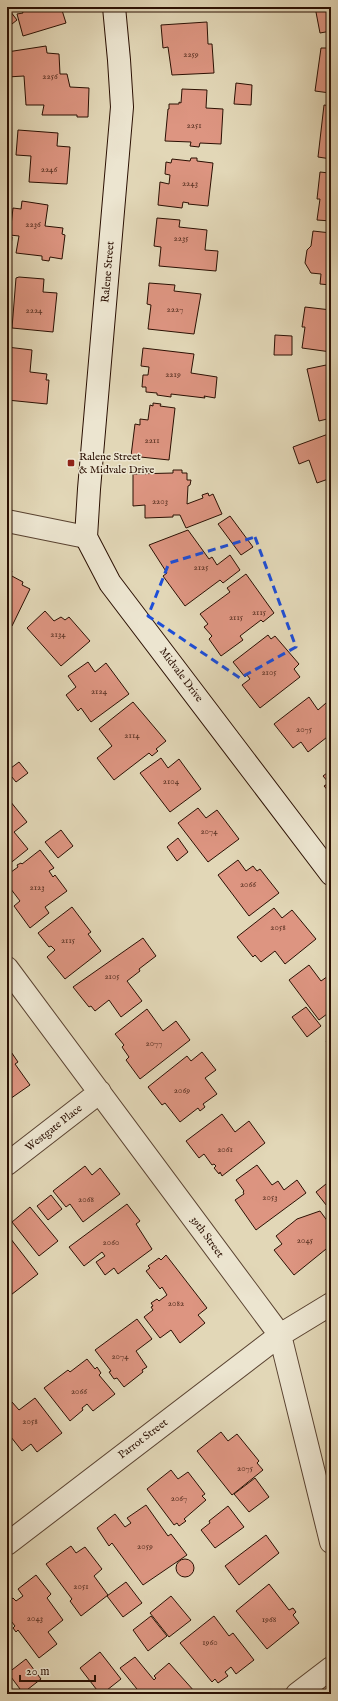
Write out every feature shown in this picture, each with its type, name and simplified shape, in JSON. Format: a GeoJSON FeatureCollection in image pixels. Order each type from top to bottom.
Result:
{"type":"FeatureCollection","features":[{"type":"Feature","properties":{"kind":"street","name":"Ralene Street"},"geometry":{"type":"LineString","coordinates":[[86,537],[122,107],[120,60],[114,7]]}},
{"type":"Feature","properties":{"kind":"street"},"geometry":{"type":"LineString","coordinates":[[7,521],[86,537]]}},
{"type":"Feature","properties":{"kind":"street","name":"Midvale Drive"},"geometry":{"type":"LineString","coordinates":[[86,537],[110,583],[331,874]]}},
{"type":"Feature","properties":{"kind":"street","name":"39th Street"},"geometry":{"type":"LineString","coordinates":[[7,968],[280,1335],[331,1542]]}},
{"type":"Feature","properties":{"kind":"street","name":"Westgate Place"},"geometry":{"type":"LineString","coordinates":[[7,1164],[100,1092]]}},
{"type":"Feature","properties":{"kind":"street","name":"Parrot Street"},"geometry":{"type":"LineString","coordinates":[[7,1544],[280,1335],[331,1304]]}},
{"type":"Feature","properties":{"kind":"street"},"geometry":{"type":"LineString","coordinates":[[297,1694],[331,1668]]}},
{"type":"Feature","properties":{"kind":"highlighted area"},"geometry":{"type":"Polygon","coordinates":[[[255,537],[296,647],[240,678],[148,616],[169,563],[255,537]]]}},
{"type":"Feature","properties":{"kind":"building"},"geometry":{"type":"Polygon","coordinates":[[[7,7],[17,20],[7,28],[7,7]]]}},
{"type":"Feature","properties":{"kind":"building"},"geometry":{"type":"Polygon","coordinates":[[[21,7],[61,7],[66,23],[23,36],[17,14],[23,13],[21,7]]]}},
{"type":"Feature","properties":{"kind":"building"},"geometry":{"type":"Polygon","coordinates":[[[315,7],[331,7],[331,31],[320,33],[315,7]]]}},
{"type":"Feature","properties":{"kind":"building"},"geometry":{"type":"Polygon","coordinates":[[[207,22],[208,44],[212,44],[214,73],[172,75],[168,47],[163,48],[161,25],[207,22]]]}},
{"type":"Feature","properties":{"kind":"building"},"geometry":{"type":"Polygon","coordinates":[[[330,44],[331,90],[330,93],[315,91],[321,48],[329,48],[330,44]]]}},
{"type":"Feature","properties":{"kind":"building"},"geometry":{"type":"Polygon","coordinates":[[[46,46],[47,53],[59,54],[60,74],[67,74],[70,87],[89,88],[88,117],[77,117],[77,115],[42,115],[44,105],[26,105],[24,76],[7,77],[7,52],[46,46]]]}},
{"type":"Feature","properties":{"kind":"building"},"geometry":{"type":"Polygon","coordinates":[[[236,83],[252,85],[251,105],[234,104],[236,83]]]}},
{"type":"Feature","properties":{"kind":"building"},"geometry":{"type":"Polygon","coordinates":[[[182,89],[207,90],[206,108],[223,109],[221,144],[200,143],[199,147],[190,146],[191,142],[165,141],[169,104],[181,103],[182,89]]]}},
{"type":"Feature","properties":{"kind":"building"},"geometry":{"type":"Polygon","coordinates":[[[324,105],[331,106],[331,159],[318,157],[324,105]]]}},
{"type":"Feature","properties":{"kind":"building"},"geometry":{"type":"Polygon","coordinates":[[[18,130],[58,133],[57,146],[70,147],[67,184],[29,182],[31,156],[16,155],[18,130]]]}},
{"type":"Feature","properties":{"kind":"building"},"geometry":{"type":"Polygon","coordinates":[[[191,158],[197,158],[197,161],[213,163],[208,206],[183,202],[182,208],[158,205],[160,182],[169,184],[170,175],[165,174],[166,162],[171,163],[172,159],[190,161],[191,158]]]}},
{"type":"Feature","properties":{"kind":"building"},"geometry":{"type":"Polygon","coordinates":[[[320,172],[329,173],[328,181],[331,181],[331,221],[317,220],[320,199],[317,199],[320,172]]]}},
{"type":"Feature","properties":{"kind":"building"},"geometry":{"type":"Polygon","coordinates":[[[22,201],[48,205],[45,226],[63,228],[62,234],[65,235],[62,259],[50,257],[49,261],[42,260],[42,256],[16,253],[19,236],[10,235],[13,208],[21,209],[22,201]]]}},
{"type":"Feature","properties":{"kind":"building"},"geometry":{"type":"Polygon","coordinates":[[[157,218],[180,220],[179,227],[207,230],[205,250],[218,251],[216,271],[159,266],[161,247],[154,246],[157,218]]]}},
{"type":"Feature","properties":{"kind":"building"},"geometry":{"type":"Polygon","coordinates":[[[313,231],[331,233],[331,285],[320,284],[321,274],[311,273],[305,263],[307,250],[311,246],[313,231]]]}},
{"type":"Feature","properties":{"kind":"building"},"geometry":{"type":"Polygon","coordinates":[[[7,237],[12,237],[10,256],[7,256],[7,237]]]}},
{"type":"Feature","properties":{"kind":"building"},"geometry":{"type":"Polygon","coordinates":[[[16,278],[44,279],[43,292],[57,293],[53,332],[12,328],[16,278]]]}},
{"type":"Feature","properties":{"kind":"building"},"geometry":{"type":"Polygon","coordinates":[[[149,283],[175,285],[174,291],[201,294],[194,334],[148,329],[151,305],[147,304],[149,283]]]}},
{"type":"Feature","properties":{"kind":"building"},"geometry":{"type":"Polygon","coordinates":[[[305,307],[331,310],[331,352],[302,348],[305,327],[302,327],[305,307]]]}},
{"type":"Feature","properties":{"kind":"building"},"geometry":{"type":"Polygon","coordinates":[[[275,335],[292,336],[292,355],[274,355],[275,335]]]}},
{"type":"Feature","properties":{"kind":"building"},"geometry":{"type":"Polygon","coordinates":[[[7,347],[32,350],[30,372],[47,374],[46,380],[49,380],[47,404],[7,400],[7,347]]]}},
{"type":"Feature","properties":{"kind":"building"},"geometry":{"type":"Polygon","coordinates":[[[143,348],[194,354],[191,373],[217,377],[215,398],[171,394],[171,397],[146,392],[146,387],[142,387],[143,375],[148,375],[149,367],[141,366],[143,348]]]}},
{"type":"Feature","properties":{"kind":"building"},"geometry":{"type":"Polygon","coordinates":[[[331,364],[331,418],[319,421],[307,369],[331,364]]]}},
{"type":"Feature","properties":{"kind":"building"},"geometry":{"type":"Polygon","coordinates":[[[153,403],[161,404],[160,406],[175,408],[169,460],[131,456],[135,424],[140,425],[140,419],[148,420],[150,405],[153,406],[153,403]]]}},
{"type":"Feature","properties":{"kind":"building"},"geometry":{"type":"Polygon","coordinates":[[[331,433],[331,478],[317,483],[309,460],[299,464],[293,447],[331,433]]]}},
{"type":"Feature","properties":{"kind":"building"},"geometry":{"type":"Polygon","coordinates":[[[173,470],[182,470],[182,473],[187,473],[187,480],[191,480],[190,485],[188,486],[187,504],[203,498],[202,495],[208,493],[209,496],[213,494],[222,514],[186,528],[180,515],[173,515],[173,517],[145,518],[145,505],[133,506],[133,474],[173,473],[173,470]]]}},
{"type":"Feature","properties":{"kind":"building"},"geometry":{"type":"Polygon","coordinates":[[[230,516],[253,547],[241,555],[218,524],[230,516]]]}},
{"type":"Feature","properties":{"kind":"building"},"geometry":{"type":"Polygon","coordinates":[[[188,530],[209,559],[212,557],[217,565],[230,555],[240,570],[223,583],[220,580],[185,606],[163,576],[167,573],[149,545],[188,530]]]}},
{"type":"Feature","properties":{"kind":"building"},"geometry":{"type":"Polygon","coordinates":[[[7,569],[12,571],[10,575],[23,582],[22,585],[30,589],[12,626],[7,623],[7,569]]]}},
{"type":"Feature","properties":{"kind":"building"},"geometry":{"type":"Polygon","coordinates":[[[246,574],[274,613],[263,622],[261,620],[240,636],[243,640],[221,656],[209,639],[212,636],[204,627],[208,624],[200,614],[230,592],[227,588],[246,574]]]}},
{"type":"Feature","properties":{"kind":"building"},"geometry":{"type":"Polygon","coordinates":[[[45,611],[54,621],[61,617],[65,620],[69,617],[90,641],[61,666],[27,628],[45,611]]]}},
{"type":"Feature","properties":{"kind":"building"},"geometry":{"type":"Polygon","coordinates":[[[268,635],[271,639],[275,636],[299,664],[294,669],[300,677],[260,708],[242,685],[250,679],[247,675],[245,677],[233,662],[268,635]]]}},
{"type":"Feature","properties":{"kind":"building"},"geometry":{"type":"Polygon","coordinates":[[[88,662],[95,672],[106,663],[129,694],[91,722],[81,708],[78,711],[66,695],[76,687],[68,676],[88,662]]]}},
{"type":"Feature","properties":{"kind":"building"},"geometry":{"type":"Polygon","coordinates":[[[309,697],[318,710],[326,703],[331,709],[331,734],[308,752],[301,742],[293,748],[274,724],[309,697]]]}},
{"type":"Feature","properties":{"kind":"building"},"geometry":{"type":"Polygon","coordinates":[[[133,702],[166,741],[156,749],[158,751],[152,756],[149,753],[114,780],[97,758],[112,746],[99,729],[133,702]]]}},
{"type":"Feature","properties":{"kind":"building"},"geometry":{"type":"Polygon","coordinates":[[[161,758],[168,768],[179,759],[201,789],[170,812],[140,773],[161,758]]]}},
{"type":"Feature","properties":{"kind":"building"},"geometry":{"type":"Polygon","coordinates":[[[19,762],[28,773],[16,782],[7,771],[19,762]]]}},
{"type":"Feature","properties":{"kind":"building"},"geometry":{"type":"Polygon","coordinates":[[[331,770],[331,794],[324,786],[329,783],[323,776],[331,770]]]}},
{"type":"Feature","properties":{"kind":"building"},"geometry":{"type":"Polygon","coordinates":[[[10,801],[27,822],[14,832],[28,849],[8,865],[7,803],[10,801]]]}},
{"type":"Feature","properties":{"kind":"building"},"geometry":{"type":"Polygon","coordinates":[[[198,808],[206,818],[217,810],[239,839],[208,862],[178,823],[198,808]]]}},
{"type":"Feature","properties":{"kind":"building"},"geometry":{"type":"Polygon","coordinates":[[[61,830],[73,846],[58,858],[45,842],[61,830]]]}},
{"type":"Feature","properties":{"kind":"building"},"geometry":{"type":"Polygon","coordinates":[[[178,838],[188,852],[177,861],[167,847],[178,838]]]}},
{"type":"Feature","properties":{"kind":"building"},"geometry":{"type":"Polygon","coordinates":[[[40,850],[54,868],[49,871],[53,877],[55,875],[67,891],[45,907],[49,913],[30,928],[14,906],[20,901],[7,884],[7,875],[18,867],[17,865],[22,864],[40,850]]]}},
{"type":"Feature","properties":{"kind":"building"},"geometry":{"type":"Polygon","coordinates":[[[238,860],[246,871],[253,866],[257,871],[260,869],[279,893],[249,916],[218,875],[238,860]]]}},
{"type":"Feature","properties":{"kind":"building"},"geometry":{"type":"Polygon","coordinates":[[[72,907],[91,932],[88,934],[101,951],[65,979],[47,957],[55,950],[51,946],[49,947],[38,933],[72,907]]]}},
{"type":"Feature","properties":{"kind":"building"},"geometry":{"type":"Polygon","coordinates":[[[274,908],[282,918],[292,910],[316,939],[285,964],[275,951],[261,962],[255,955],[253,957],[237,937],[274,908]]]}},
{"type":"Feature","properties":{"kind":"building"},"geometry":{"type":"Polygon","coordinates":[[[143,938],[156,956],[139,969],[140,971],[127,981],[142,1001],[121,1017],[109,1000],[95,1011],[91,1006],[89,1007],[73,987],[143,938]]]}},
{"type":"Feature","properties":{"kind":"building"},"geometry":{"type":"Polygon","coordinates":[[[309,965],[321,981],[331,974],[331,1011],[319,1020],[289,980],[309,965]]]}},
{"type":"Feature","properties":{"kind":"building"},"geometry":{"type":"Polygon","coordinates":[[[306,1007],[321,1026],[307,1037],[292,1017],[306,1007]]]}},
{"type":"Feature","properties":{"kind":"building"},"geometry":{"type":"Polygon","coordinates":[[[147,1009],[163,1031],[176,1021],[190,1040],[140,1079],[126,1060],[129,1057],[122,1047],[124,1045],[115,1034],[147,1009]]]}},
{"type":"Feature","properties":{"kind":"building"},"geometry":{"type":"Polygon","coordinates":[[[331,1038],[331,1048],[326,1041],[331,1038]]]}},
{"type":"Feature","properties":{"kind":"building"},"geometry":{"type":"Polygon","coordinates":[[[7,1046],[18,1062],[15,1064],[30,1085],[7,1101],[7,1046]]]}},
{"type":"Feature","properties":{"kind":"building"},"geometry":{"type":"Polygon","coordinates":[[[202,1052],[216,1070],[205,1078],[217,1094],[203,1104],[205,1107],[200,1111],[198,1108],[180,1122],[165,1103],[162,1105],[148,1087],[187,1056],[191,1061],[202,1052]]]}},
{"type":"Feature","properties":{"kind":"building"},"geometry":{"type":"Polygon","coordinates":[[[222,1114],[235,1132],[249,1121],[265,1143],[222,1176],[220,1172],[219,1174],[214,1168],[216,1166],[214,1164],[212,1165],[204,1154],[199,1158],[186,1141],[222,1114]]]}},
{"type":"Feature","properties":{"kind":"building"},"geometry":{"type":"Polygon","coordinates":[[[257,1165],[272,1185],[278,1181],[284,1190],[297,1180],[306,1193],[256,1230],[235,1200],[244,1194],[244,1191],[236,1180],[257,1165]]]}},
{"type":"Feature","properties":{"kind":"building"},"geometry":{"type":"Polygon","coordinates":[[[85,1166],[92,1175],[100,1168],[120,1194],[83,1222],[70,1204],[66,1207],[53,1191],[85,1166]]]}},
{"type":"Feature","properties":{"kind":"building"},"geometry":{"type":"Polygon","coordinates":[[[331,1180],[331,1210],[330,1210],[316,1192],[331,1180]]]}},
{"type":"Feature","properties":{"kind":"building"},"geometry":{"type":"Polygon","coordinates":[[[51,1195],[62,1209],[48,1220],[37,1206],[51,1195]]]}},
{"type":"Feature","properties":{"kind":"building"},"geometry":{"type":"Polygon","coordinates":[[[127,1204],[140,1221],[136,1224],[152,1249],[118,1274],[114,1268],[105,1275],[96,1262],[105,1256],[102,1252],[84,1266],[69,1247],[127,1204]]]}},
{"type":"Feature","properties":{"kind":"building"},"geometry":{"type":"Polygon","coordinates":[[[30,1207],[58,1241],[39,1256],[12,1222],[30,1207]]]}},
{"type":"Feature","properties":{"kind":"building"},"geometry":{"type":"Polygon","coordinates":[[[320,1211],[331,1226],[331,1245],[294,1275],[274,1250],[282,1244],[276,1236],[297,1219],[320,1211]]]}},
{"type":"Feature","properties":{"kind":"building"},"geometry":{"type":"Polygon","coordinates":[[[7,1234],[38,1274],[7,1298],[7,1234]]]}},
{"type":"Feature","properties":{"kind":"building"},"geometry":{"type":"Polygon","coordinates":[[[166,1255],[207,1308],[198,1315],[205,1323],[180,1343],[171,1330],[160,1338],[144,1317],[153,1310],[151,1303],[157,1299],[159,1301],[167,1295],[162,1287],[160,1289],[146,1271],[150,1268],[148,1266],[159,1258],[161,1260],[166,1255]]]}},
{"type":"Feature","properties":{"kind":"building"},"geometry":{"type":"Polygon","coordinates":[[[137,1319],[152,1339],[136,1351],[147,1367],[124,1387],[117,1378],[114,1379],[109,1372],[111,1371],[95,1350],[137,1319]]]}},
{"type":"Feature","properties":{"kind":"building"},"geometry":{"type":"Polygon","coordinates":[[[87,1359],[95,1369],[97,1367],[101,1373],[99,1375],[115,1394],[93,1411],[87,1404],[82,1408],[83,1410],[70,1421],[44,1388],[68,1370],[70,1372],[87,1359]]]}},
{"type":"Feature","properties":{"kind":"building"},"geometry":{"type":"Polygon","coordinates":[[[35,1398],[62,1433],[37,1452],[31,1444],[22,1451],[7,1432],[7,1405],[12,1402],[19,1410],[35,1398]]]}},
{"type":"Feature","properties":{"kind":"building"},"geometry":{"type":"Polygon","coordinates":[[[221,1432],[228,1441],[237,1434],[259,1461],[257,1463],[263,1470],[232,1495],[197,1451],[221,1432]]]}},
{"type":"Feature","properties":{"kind":"building"},"geometry":{"type":"Polygon","coordinates":[[[171,1470],[178,1479],[188,1472],[205,1494],[202,1496],[206,1500],[184,1519],[186,1521],[179,1526],[177,1523],[174,1525],[147,1489],[171,1470]]]}},
{"type":"Feature","properties":{"kind":"building"},"geometry":{"type":"Polygon","coordinates":[[[255,1478],[269,1497],[249,1512],[234,1494],[255,1478]]]}},
{"type":"Feature","properties":{"kind":"building"},"geometry":{"type":"Polygon","coordinates":[[[146,1505],[168,1536],[171,1534],[187,1555],[143,1585],[112,1543],[109,1546],[97,1528],[115,1514],[125,1527],[131,1523],[127,1518],[146,1505]]]}},
{"type":"Feature","properties":{"kind":"building"},"geometry":{"type":"Polygon","coordinates":[[[228,1506],[244,1527],[215,1548],[201,1530],[210,1523],[209,1521],[228,1506]]]}},
{"type":"Feature","properties":{"kind":"building"},"geometry":{"type":"Polygon","coordinates":[[[266,1535],[279,1553],[239,1585],[225,1566],[266,1535]]]}},
{"type":"Feature","properties":{"kind":"building"},"geometry":{"type":"Polygon","coordinates":[[[71,1546],[76,1553],[85,1547],[102,1569],[94,1576],[108,1595],[81,1616],[70,1601],[72,1599],[46,1564],[71,1546]]]}},
{"type":"Feature","properties":{"kind":"building"},"geometry":{"type":"Polygon","coordinates":[[[185,1559],[191,1562],[194,1568],[191,1574],[185,1577],[179,1574],[176,1568],[179,1562],[185,1559]]]}},
{"type":"Feature","properties":{"kind":"building"},"geometry":{"type":"Polygon","coordinates":[[[36,1575],[51,1594],[47,1598],[63,1620],[48,1632],[57,1644],[39,1658],[18,1630],[16,1632],[13,1628],[15,1626],[7,1616],[7,1602],[13,1598],[16,1601],[23,1596],[18,1589],[36,1575]]]}},
{"type":"Feature","properties":{"kind":"building"},"geometry":{"type":"Polygon","coordinates":[[[126,1582],[142,1603],[123,1617],[107,1596],[126,1582]]]}},
{"type":"Feature","properties":{"kind":"building"},"geometry":{"type":"Polygon","coordinates":[[[269,1584],[289,1610],[293,1608],[296,1612],[293,1615],[299,1623],[267,1649],[236,1611],[269,1584]]]}},
{"type":"Feature","properties":{"kind":"building"},"geometry":{"type":"Polygon","coordinates":[[[171,1596],[191,1620],[169,1637],[150,1613],[171,1596]]]}},
{"type":"Feature","properties":{"kind":"building"},"geometry":{"type":"Polygon","coordinates":[[[151,1616],[167,1636],[148,1651],[133,1630],[151,1616]]]}},
{"type":"Feature","properties":{"kind":"building"},"geometry":{"type":"Polygon","coordinates":[[[214,1616],[229,1636],[233,1633],[254,1660],[236,1674],[231,1667],[225,1672],[228,1676],[218,1683],[215,1679],[212,1682],[180,1643],[214,1616]]]}},
{"type":"Feature","properties":{"kind":"building"},"geometry":{"type":"Polygon","coordinates":[[[100,1652],[121,1679],[102,1694],[100,1694],[80,1668],[100,1652]]]}},
{"type":"Feature","properties":{"kind":"building"},"geometry":{"type":"Polygon","coordinates":[[[135,1657],[154,1680],[156,1678],[154,1676],[169,1663],[195,1692],[193,1694],[141,1694],[120,1668],[135,1657]]]}},
{"type":"Feature","properties":{"kind":"building"},"geometry":{"type":"Polygon","coordinates":[[[26,1659],[41,1679],[23,1693],[8,1673],[26,1659]]]}},
{"type":"Feature","properties":{"kind":"place","name":"Ralene Street & Midvale Drive"},"geometry":{"type":"Point","coordinates":[71,463]}}]}
